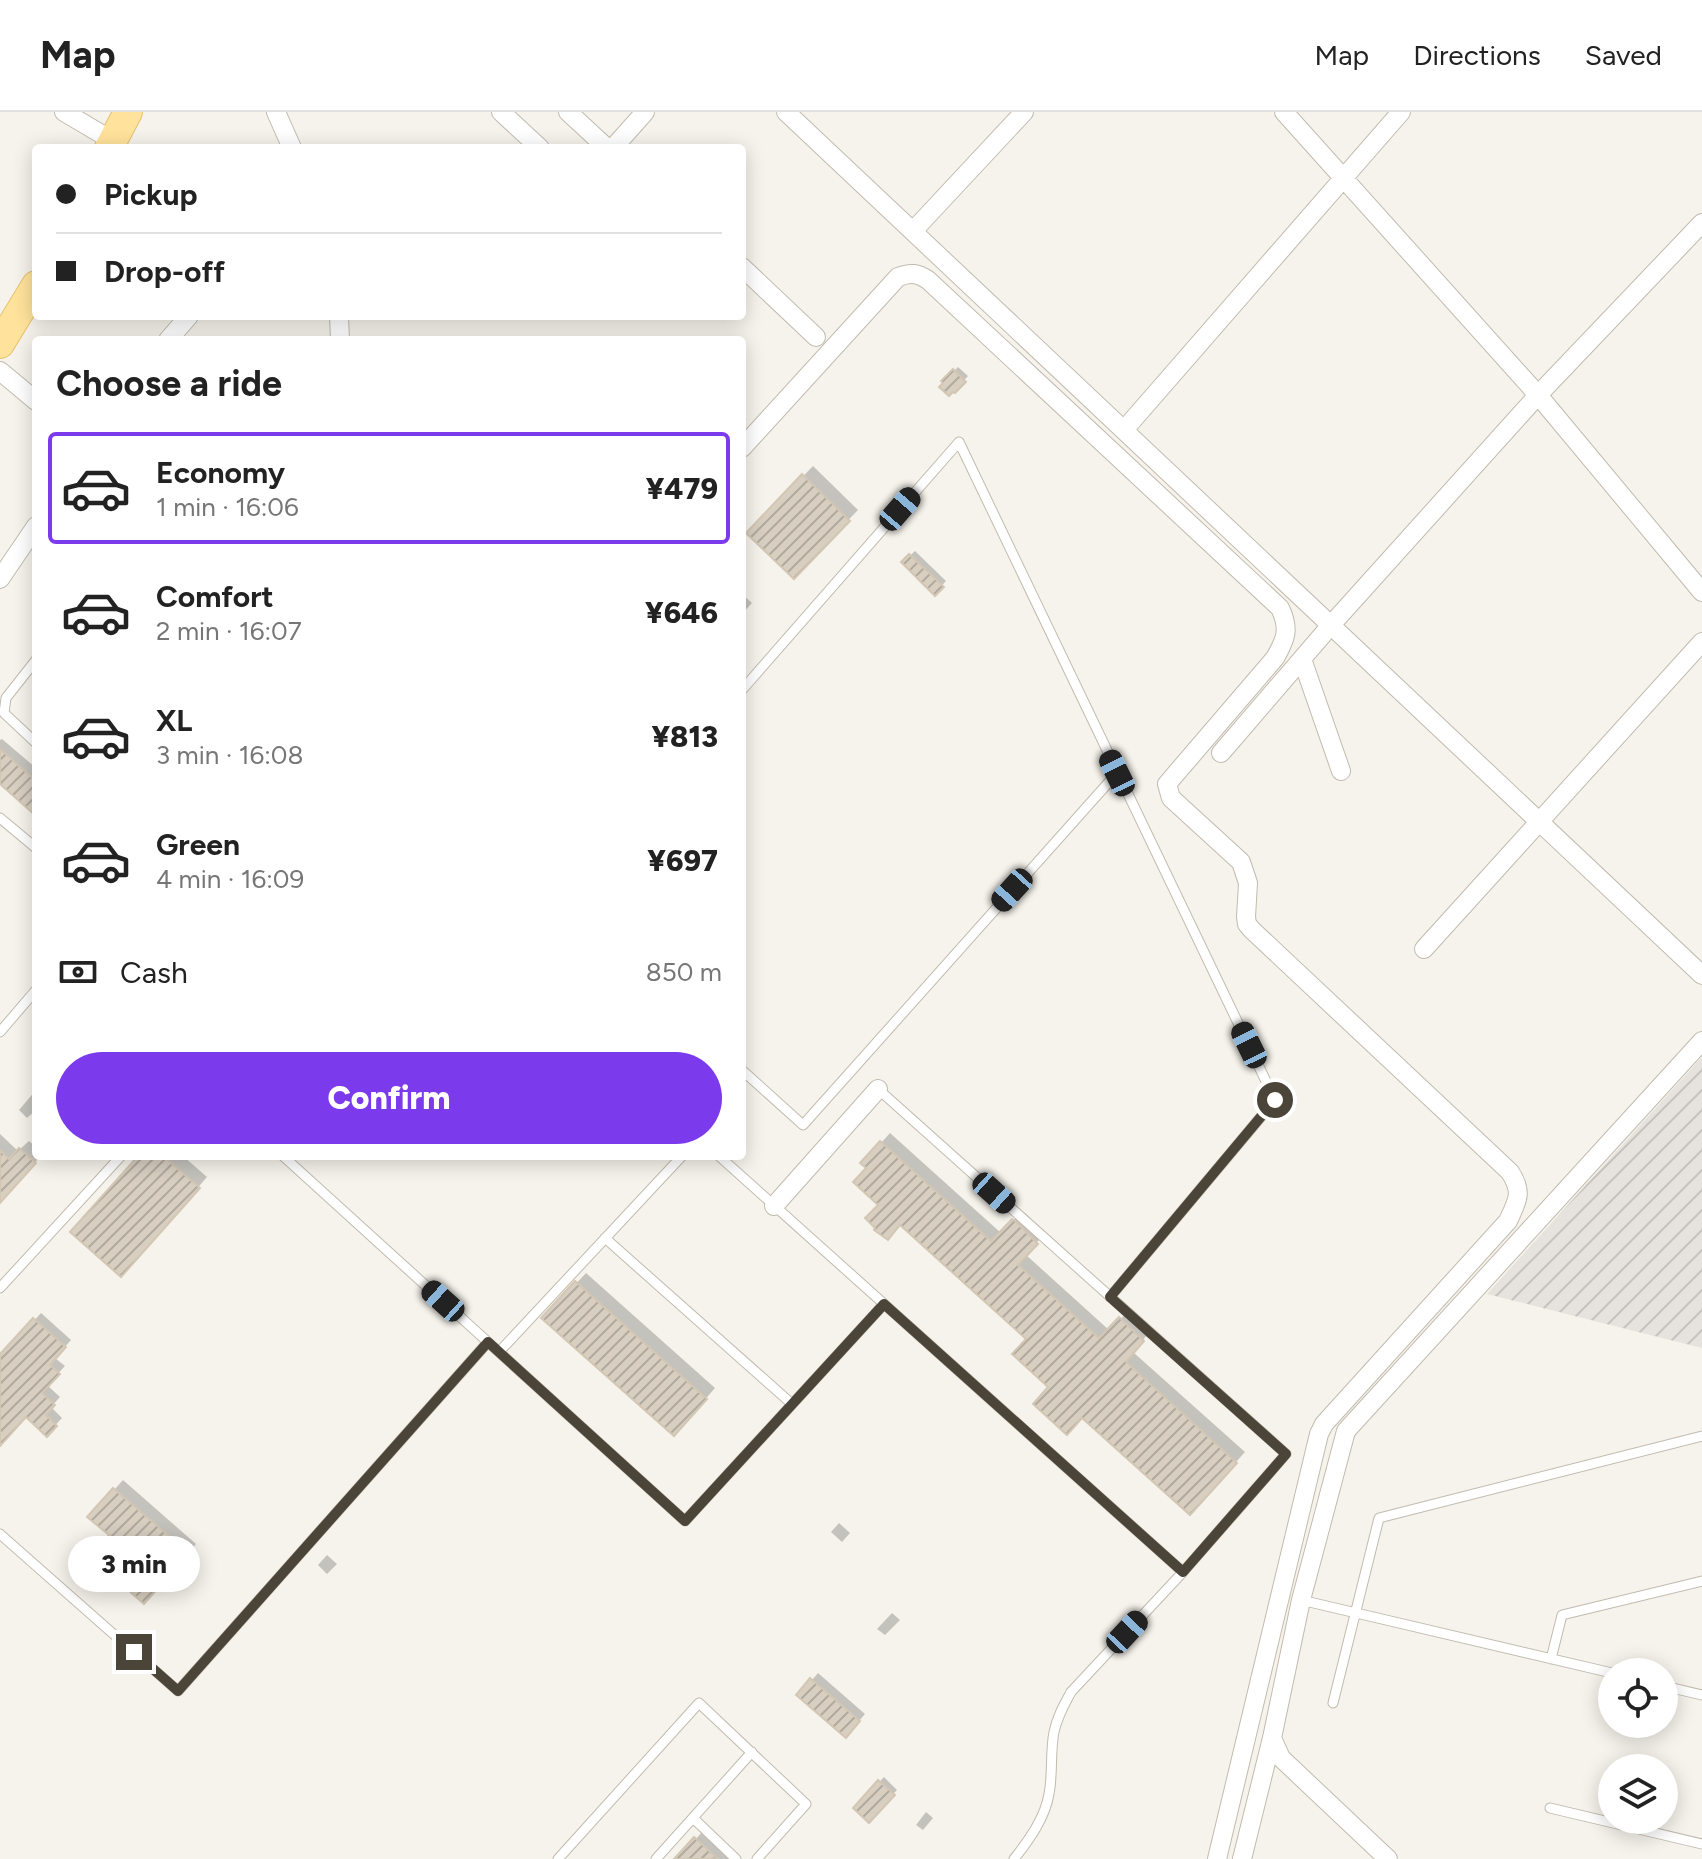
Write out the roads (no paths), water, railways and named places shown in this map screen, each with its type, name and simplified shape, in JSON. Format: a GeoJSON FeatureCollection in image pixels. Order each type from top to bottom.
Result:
{"type":"FeatureCollection","features":[{"type":"Feature","properties":{"kind":"main road"},"geometry":{"type":"LineString","coordinates":[[111,144],[128,112]]}},
{"type":"Feature","properties":{"kind":"main road"},"geometry":{"type":"LineString","coordinates":[[0,344],[32,292]]}},
{"type":"Feature","properties":{"kind":"street"},"geometry":{"type":"LineString","coordinates":[[64,112],[111,144]]}},
{"type":"Feature","properties":{"kind":"street"},"geometry":{"type":"LineString","coordinates":[[276,112],[290,144]]}},
{"type":"Feature","properties":{"kind":"street"},"geometry":{"type":"LineString","coordinates":[[501,112],[536,144]]}},
{"type":"Feature","properties":{"kind":"street"},"geometry":{"type":"LineString","coordinates":[[568,112],[607,144]]}},
{"type":"Feature","properties":{"kind":"street"},"geometry":{"type":"LineString","coordinates":[[616,144],[645,112]]}},
{"type":"Feature","properties":{"kind":"street"},"geometry":{"type":"LineString","coordinates":[[786,112],[1702,975]]}},
{"type":"Feature","properties":{"kind":"street"},"geometry":{"type":"LineString","coordinates":[[913,231],[1024,112]]}},
{"type":"Feature","properties":{"kind":"street"},"geometry":{"type":"LineString","coordinates":[[1284,112],[1538,395],[1702,592]]}},
{"type":"Feature","properties":{"kind":"street"},"geometry":{"type":"LineString","coordinates":[[1124,430],[1401,112]]}},
{"type":"Feature","properties":{"kind":"street"},"geometry":{"type":"LineString","coordinates":[[1221,753],[1331,625],[1538,395],[1702,223]]}},
{"type":"Feature","properties":{"kind":"street"},"geometry":{"type":"LineString","coordinates":[[746,271],[816,337]]}},
{"type":"Feature","properties":{"kind":"street"},"geometry":{"type":"LineString","coordinates":[[746,444],[898,277],[909,273],[919,275],[928,280],[1280,608],[1287,635],[1282,646],[1167,784],[1171,798],[1241,862],[1248,883],[1247,924],[1252,930],[1510,1172],[1518,1184],[1518,1195],[1508,1221],[1324,1424],[1319,1434],[1217,1859]]}},
{"type":"Feature","properties":{"kind":"street"},"geometry":{"type":"LineString","coordinates":[[172,336],[186,320]]}},
{"type":"Feature","properties":{"kind":"street"},"geometry":{"type":"LineString","coordinates":[[0,371],[32,398]]}},
{"type":"Feature","properties":{"kind":"street"},"geometry":{"type":"LineString","coordinates":[[0,579],[32,532]]}},
{"type":"Feature","properties":{"kind":"street"},"geometry":{"type":"LineString","coordinates":[[1424,949],[1702,642]]}},
{"type":"Feature","properties":{"kind":"street"},"geometry":{"type":"LineString","coordinates":[[1302,659],[1341,771]]}},
{"type":"Feature","properties":{"kind":"street"},"geometry":{"type":"LineString","coordinates":[[1242,1859],[1301,1600],[1346,1431],[1702,1041]]}},
{"type":"Feature","properties":{"kind":"street"},"geometry":{"type":"LineString","coordinates":[[774,1206],[878,1089]]}},
{"type":"Feature","properties":{"kind":"street"},"geometry":{"type":"LineString","coordinates":[[1272,1738],[1281,1758],[1388,1859]]}},
{"type":"Feature","properties":{"kind":"lane"},"geometry":{"type":"LineString","coordinates":[[746,685],[959,442],[1275,1100],[1110,1297]]}},
{"type":"Feature","properties":{"kind":"lane"},"geometry":{"type":"LineString","coordinates":[[32,665],[6,698],[4,713],[32,739]]}},
{"type":"Feature","properties":{"kind":"lane"},"geometry":{"type":"LineString","coordinates":[[746,1074],[803,1125],[1117,773]]}},
{"type":"Feature","properties":{"kind":"lane"},"geometry":{"type":"LineString","coordinates":[[0,818],[32,845]]}},
{"type":"Feature","properties":{"kind":"lane"},"geometry":{"type":"LineString","coordinates":[[0,1032],[32,995]]}},
{"type":"Feature","properties":{"kind":"lane"},"geometry":{"type":"LineString","coordinates":[[878,1089],[1286,1454],[1183,1572],[1071,1692],[1060,1711],[1054,1733],[1049,1796],[1041,1820],[1014,1859]]}},
{"type":"Feature","properties":{"kind":"lane"},"geometry":{"type":"LineString","coordinates":[[0,1288],[117,1160]]}},
{"type":"Feature","properties":{"kind":"lane"},"geometry":{"type":"LineString","coordinates":[[287,1160],[685,1521],[884,1304]]}},
{"type":"Feature","properties":{"kind":"lane"},"geometry":{"type":"LineString","coordinates":[[499,1352],[678,1160]]}},
{"type":"Feature","properties":{"kind":"lane"},"geometry":{"type":"LineString","coordinates":[[723,1160],[1183,1572]]}},
{"type":"Feature","properties":{"kind":"lane"},"geometry":{"type":"LineString","coordinates":[[605,1238],[792,1404]]}},
{"type":"Feature","properties":{"kind":"lane"},"geometry":{"type":"LineString","coordinates":[[0,1534],[178,1691],[488,1342]]}},
{"type":"Feature","properties":{"kind":"lane"},"geometry":{"type":"LineString","coordinates":[[1333,1703],[1379,1518],[1702,1436]]}},
{"type":"Feature","properties":{"kind":"lane"},"geometry":{"type":"LineString","coordinates":[[1551,1659],[1562,1615],[1702,1581]]}},
{"type":"Feature","properties":{"kind":"lane"},"geometry":{"type":"LineString","coordinates":[[1301,1600],[1598,1670]]}},
{"type":"Feature","properties":{"kind":"lane"},"geometry":{"type":"LineString","coordinates":[[1678,1689],[1702,1695]]}},
{"type":"Feature","properties":{"kind":"lane"},"geometry":{"type":"LineString","coordinates":[[558,1859],[699,1703],[806,1804],[757,1859]]}},
{"type":"Feature","properties":{"kind":"lane"},"geometry":{"type":"LineString","coordinates":[[656,1859],[752,1752]]}},
{"type":"Feature","properties":{"kind":"lane"},"geometry":{"type":"LineString","coordinates":[[1550,1808],[1702,1844]]}},
{"type":"Feature","properties":{"kind":"lane"},"geometry":{"type":"LineString","coordinates":[[693,1818],[736,1859]]}}]}
